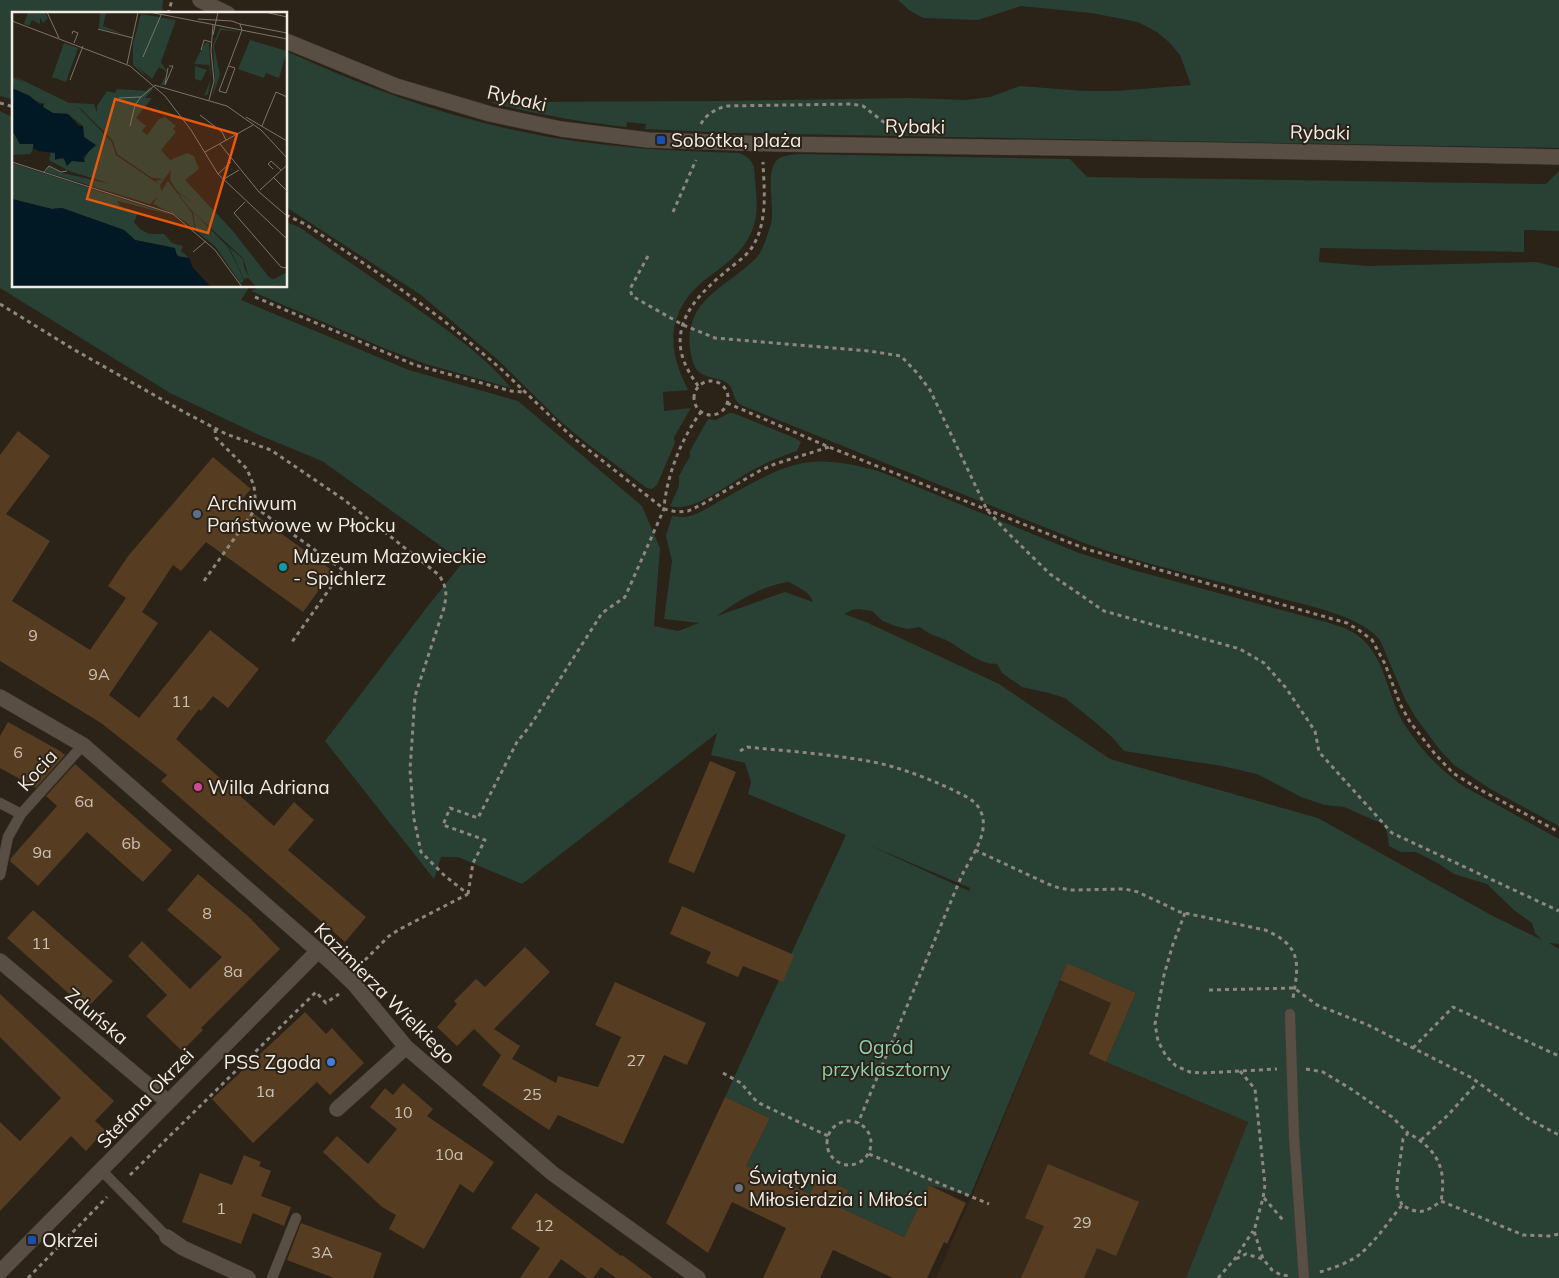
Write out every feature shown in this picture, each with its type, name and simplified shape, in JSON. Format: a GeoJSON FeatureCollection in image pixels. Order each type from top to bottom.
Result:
{"type":"FeatureCollection","features":[{"type":"Feature","properties":{"kind":"street"},"geometry":{"type":"LineString","coordinates":[[200,0],[224,12]]}},
{"type":"Feature","properties":{"kind":"street","name":"Rybaki"},"geometry":{"type":"LineString","coordinates":[[288,42],[396,86],[490,114],[561,129],[648,140],[763,144],[1559,157]]}},
{"type":"Feature","properties":{"kind":"street","name":"Kazimierza Wielkiego"},"geometry":{"type":"LineString","coordinates":[[0,698],[83,745],[354,984],[406,1047],[552,1173],[698,1278]]}},
{"type":"Feature","properties":{"kind":"street","name":"Stefana Okrzei"},"geometry":{"type":"LineString","coordinates":[[0,1272],[318,951]]}},
{"type":"Feature","properties":{"kind":"street","name":"Zduńska"},"geometry":{"type":"LineString","coordinates":[[0,961],[168,1102]]}},
{"type":"Feature","properties":{"kind":"street"},"geometry":{"type":"LineString","coordinates":[[337,1109],[406,1047]]}},
{"type":"Feature","properties":{"kind":"street"},"geometry":{"type":"LineString","coordinates":[[167,1237],[183,1248],[248,1278]]}},
{"type":"Feature","properties":{"kind":"lane","name":"Kocia"},"geometry":{"type":"LineString","coordinates":[[0,875],[8,837],[21,814],[83,745]]}},
{"type":"Feature","properties":{"kind":"lane"},"geometry":{"type":"LineString","coordinates":[[0,803],[21,814]]}},
{"type":"Feature","properties":{"kind":"lane"},"geometry":{"type":"LineString","coordinates":[[1290,1014],[1294,1136],[1304,1276]]}},
{"type":"Feature","properties":{"kind":"lane"},"geometry":{"type":"LineString","coordinates":[[102,1171],[167,1237]]}},
{"type":"Feature","properties":{"kind":"lane"},"geometry":{"type":"LineString","coordinates":[[272,1278],[296,1218]]}},
{"type":"Feature","properties":{"kind":"path"},"geometry":{"type":"LineString","coordinates":[[698,386],[688,370],[681,350],[683,325],[692,305],[699,296],[754,245],[761,229],[764,208],[763,144]]}},
{"type":"Feature","properties":{"kind":"path"},"geometry":{"type":"LineString","coordinates":[[288,216],[305,224],[376,271],[444,320],[500,368],[571,436],[664,509],[677,512],[688,511],[774,464],[829,447]]}},
{"type":"Feature","properties":{"kind":"path"},"geometry":{"type":"LineString","coordinates":[[648,256],[630,289],[632,296],[683,325],[715,338],[868,351],[901,356],[930,390],[987,510],[1050,574],[1104,611],[1240,648],[1264,663],[1286,688],[1315,731],[1319,752],[1392,833],[1559,911]]}},
{"type":"Feature","properties":{"kind":"path"},"geometry":{"type":"LineString","coordinates":[[255,297],[415,365],[511,391],[524,392]]}},
{"type":"Feature","properties":{"kind":"path"},"geometry":{"type":"LineString","coordinates":[[0,304],[82,354],[184,412],[226,434],[271,450],[343,499],[438,576],[445,585],[444,608],[415,696],[410,770],[414,819],[421,852],[445,876],[468,894]]}},
{"type":"Feature","properties":{"kind":"path"},"geometry":{"type":"LineString","coordinates":[[708,381],[720,383],[727,392],[727,404],[716,414],[701,412],[694,400],[698,386],[708,381]]}},
{"type":"Feature","properties":{"kind":"path"},"geometry":{"type":"LineString","coordinates":[[727,404],[829,447],[1093,552],[1347,623],[1360,630],[1372,640],[1385,664],[1400,704],[1410,722],[1435,754],[1453,772],[1477,788],[1559,832]]}},
{"type":"Feature","properties":{"kind":"path"},"geometry":{"type":"LineString","coordinates":[[468,894],[473,863],[485,840],[443,825],[450,808],[478,818],[517,742],[530,726],[602,613],[625,597],[664,509],[670,474],[690,426],[701,412]]}},
{"type":"Feature","properties":{"kind":"path"},"geometry":{"type":"LineString","coordinates":[[204,581],[256,508],[254,486],[247,469],[216,438],[215,428]]}},
{"type":"Feature","properties":{"kind":"path"},"geometry":{"type":"LineString","coordinates":[[256,508],[343,570],[292,642]]}},
{"type":"Feature","properties":{"kind":"path"},"geometry":{"type":"LineString","coordinates":[[320,562],[324,556]]}},
{"type":"Feature","properties":{"kind":"path"},"geometry":{"type":"LineString","coordinates":[[740,751],[747,747],[870,761],[910,772],[940,784],[976,803],[981,812],[984,822],[983,832],[962,875],[858,1123]]}},
{"type":"Feature","properties":{"kind":"path"},"geometry":{"type":"LineString","coordinates":[[975,850],[1059,888],[1094,890],[1125,888],[1185,913],[1264,930],[1277,936],[1294,951],[1296,960],[1290,1014]]}},
{"type":"Feature","properties":{"kind":"path"},"geometry":{"type":"LineString","coordinates":[[28,1278],[118,1186],[316,992],[326,1003],[354,984],[366,972],[360,965],[389,936],[468,894]]}},
{"type":"Feature","properties":{"kind":"path"},"geometry":{"type":"LineString","coordinates":[[1185,913],[1164,975],[1155,1024],[1158,1040],[1166,1056],[1176,1066],[1190,1072],[1203,1073],[1293,1069],[1323,1072],[1378,1107],[1428,1147],[1439,1164],[1443,1176],[1443,1188],[1440,1201],[1428,1210],[1421,1212],[1415,1212],[1402,1205],[1397,1193],[1404,1139],[1408,1132]]}},
{"type":"Feature","properties":{"kind":"path"},"geometry":{"type":"LineString","coordinates":[[1209,990],[1294,988],[1318,1005],[1368,1025],[1449,1066],[1478,1083],[1527,1118],[1559,1135]]}},
{"type":"Feature","properties":{"kind":"path"},"geometry":{"type":"LineString","coordinates":[[1413,1048],[1453,1007],[1559,1056]]}},
{"type":"Feature","properties":{"kind":"path"},"geometry":{"type":"LineString","coordinates":[[1218,1278],[1234,1260],[1254,1231],[1265,1185],[1255,1089],[1240,1071]]}},
{"type":"Feature","properties":{"kind":"path"},"geometry":{"type":"LineString","coordinates":[[723,1074],[741,1083],[757,1102],[828,1136]]}},
{"type":"Feature","properties":{"kind":"path"},"geometry":{"type":"LineString","coordinates":[[1420,1140],[1448,1115],[1478,1083]]}},
{"type":"Feature","properties":{"kind":"path"},"geometry":{"type":"LineString","coordinates":[[850,1121],[858,1123],[864,1127],[871,1139],[869,1154],[858,1164],[844,1165],[838,1162],[829,1152],[828,1136],[836,1125],[850,1121]]}},
{"type":"Feature","properties":{"kind":"path"},"geometry":{"type":"LineString","coordinates":[[869,1154],[990,1204]]}},
{"type":"Feature","properties":{"kind":"path"},"geometry":{"type":"LineString","coordinates":[[1263,1198],[1283,1220],[1296,1226],[1301,1225]]}},
{"type":"Feature","properties":{"kind":"path"},"geometry":{"type":"LineString","coordinates":[[1440,1201],[1523,1235],[1549,1236],[1559,1234]]}},
{"type":"Feature","properties":{"kind":"path"},"geometry":{"type":"LineString","coordinates":[[1254,1231],[1263,1259],[1272,1270],[1281,1275],[1292,1277],[1304,1276],[1334,1267],[1360,1254],[1402,1205]]}},
{"type":"Feature","properties":{"kind":"path"},"geometry":{"type":"LineString","coordinates":[[1234,1260],[1246,1254],[1263,1259]]}},
{"type":"Feature","properties":{"kind":"shaded area"},"geometry":{"type":"Polygon","coordinates":[[[1067,963],[1136,993],[1106,1062],[1248,1122],[1186,1278],[936,1278],[976,1186],[1067,963]]]}},
{"type":"Feature","properties":{"kind":"green space"},"geometry":{"type":"Polygon","coordinates":[[[0,0],[163,0],[162,12],[12,12],[12,99],[0,96],[0,0]]]}},
{"type":"Feature","properties":{"kind":"green space"},"geometry":{"type":"Polygon","coordinates":[[[898,0],[1559,0],[1559,148],[732,133],[645,129],[646,124],[627,122],[626,127],[609,125],[540,114],[489,102],[910,98],[966,100],[990,97],[1020,86],[1084,91],[1116,91],[1191,85],[1180,55],[1170,43],[1157,32],[1138,22],[1091,13],[1021,6],[978,20],[923,18],[909,10],[898,0]]]}},
{"type":"Feature","properties":{"kind":"green space"},"geometry":{"type":"Polygon","coordinates":[[[288,52],[350,79],[415,103],[481,122],[573,141],[668,150],[739,153],[750,160],[754,167],[757,206],[750,236],[736,255],[699,285],[682,305],[677,316],[673,341],[675,355],[688,390],[663,392],[664,411],[691,408],[674,437],[675,443],[657,485],[652,489],[647,488],[561,422],[498,360],[421,295],[288,208],[288,52]]]}},
{"type":"Feature","properties":{"kind":"green space","name":"Ogród przyklasztorny"},"geometry":{"type":"Polygon","coordinates":[[[0,111],[12,117],[12,288],[249,288],[241,300],[409,370],[518,401],[642,506],[660,548],[654,626],[678,631],[699,623],[664,619],[672,561],[666,536],[672,516],[684,517],[695,514],[784,468],[817,462],[835,462],[881,472],[1079,553],[1133,570],[1326,622],[1354,633],[1364,641],[1379,662],[1403,722],[1416,741],[1438,765],[1463,786],[1559,839],[1559,944],[1549,943],[1559,949],[1559,1278],[1186,1278],[1248,1122],[1106,1062],[1136,993],[1067,963],[970,1196],[929,1185],[904,1237],[841,1208],[849,1190],[819,1176],[810,1194],[746,1166],[770,1118],[725,1097],[846,835],[748,794],[751,782],[745,763],[711,755],[717,733],[522,884],[458,857],[441,857],[434,879],[325,741],[463,562],[322,461],[259,435],[170,393],[0,288],[0,111]],[[789,582],[770,586],[742,599],[717,616],[785,592],[813,602],[800,588],[789,582]],[[858,609],[844,614],[866,622],[999,684],[1110,759],[1318,818],[1491,915],[1542,940],[1535,933],[1532,923],[1514,910],[1487,884],[1454,874],[1416,852],[1401,852],[1389,846],[1387,832],[1383,824],[1344,807],[1325,805],[1301,797],[1257,774],[1222,766],[1124,751],[1113,738],[1065,698],[1022,687],[1002,673],[997,664],[977,659],[920,627],[908,629],[895,626],[883,621],[872,611],[858,609]],[[869,845],[969,891],[970,888],[869,845]]]}},
{"type":"Feature","properties":{"kind":"green space"},"geometry":{"type":"Polygon","coordinates":[[[798,154],[1070,159],[1087,177],[1546,184],[1559,171],[1559,231],[1524,230],[1524,252],[1320,248],[1319,262],[1368,266],[1537,262],[1559,268],[1559,826],[1492,790],[1454,765],[1416,718],[1405,699],[1380,640],[1358,623],[1314,607],[1154,565],[1084,543],[741,405],[736,400],[730,385],[699,372],[694,364],[690,348],[690,331],[694,317],[701,305],[711,295],[745,268],[761,252],[772,221],[771,178],[774,165],[782,157],[798,154]]]}},
{"type":"Feature","properties":{"kind":"green space"},"geometry":{"type":"Polygon","coordinates":[[[288,223],[299,227],[449,332],[476,353],[511,388],[426,364],[386,349],[251,291],[257,288],[288,288],[288,223]]]}},
{"type":"Feature","properties":{"kind":"green space"},"geometry":{"type":"Polygon","coordinates":[[[729,413],[795,438],[801,442],[797,451],[756,468],[712,496],[690,505],[670,506],[679,486],[679,476],[690,456],[690,451],[708,419],[716,420],[729,413]]]}},
{"type":"Feature","properties":{"kind":"building"},"geometry":{"type":"Polygon","coordinates":[[[18,431],[50,456],[6,514],[50,541],[12,601],[90,650],[126,598],[108,586],[128,556],[213,457],[251,489],[239,503],[333,571],[303,612],[206,542],[181,571],[173,565],[142,612],[158,623],[109,695],[139,718],[210,630],[259,669],[228,708],[213,696],[201,711],[199,709],[176,739],[274,826],[294,802],[314,820],[288,850],[366,917],[345,942],[161,781],[167,775],[101,723],[0,661],[0,455],[18,431]]]}},
{"type":"Feature","properties":{"kind":"building"},"geometry":{"type":"Polygon","coordinates":[[[8,722],[65,755],[36,788],[0,768],[0,736],[8,722]]]}},
{"type":"Feature","properties":{"kind":"building"},"geometry":{"type":"Polygon","coordinates":[[[710,761],[736,772],[694,873],[668,862],[710,761]]]}},
{"type":"Feature","properties":{"kind":"building"},"geometry":{"type":"Polygon","coordinates":[[[75,764],[172,850],[143,882],[87,832],[38,886],[10,861],[57,806],[46,796],[75,764]]]}},
{"type":"Feature","properties":{"kind":"building"},"geometry":{"type":"Polygon","coordinates":[[[198,874],[248,916],[280,949],[201,1028],[203,1030],[182,1051],[146,1016],[167,995],[128,956],[142,941],[190,989],[222,957],[167,910],[198,874]]]}},
{"type":"Feature","properties":{"kind":"building"},"geometry":{"type":"Polygon","coordinates":[[[682,906],[794,955],[783,982],[743,966],[738,977],[706,963],[711,952],[670,934],[682,906]]]}},
{"type":"Feature","properties":{"kind":"building"},"geometry":{"type":"Polygon","coordinates":[[[33,910],[113,981],[86,1009],[7,938],[33,910]]]}},
{"type":"Feature","properties":{"kind":"building"},"geometry":{"type":"Polygon","coordinates":[[[525,947],[550,972],[494,1029],[520,1046],[512,1059],[556,1083],[558,1076],[598,1087],[621,1037],[595,1025],[615,982],[706,1023],[687,1065],[664,1055],[623,1144],[558,1115],[549,1130],[482,1085],[501,1055],[474,1029],[457,1046],[437,1027],[457,1004],[454,1001],[476,979],[485,987],[525,947]]]}},
{"type":"Feature","properties":{"kind":"building"},"geometry":{"type":"Polygon","coordinates":[[[1067,963],[1136,993],[1106,1062],[1089,1054],[1111,1003],[1060,980],[1067,963]]]}},
{"type":"Feature","properties":{"kind":"building"},"geometry":{"type":"Polygon","coordinates":[[[0,994],[114,1101],[95,1121],[105,1130],[86,1151],[71,1136],[0,1211],[0,1122],[20,1141],[61,1098],[0,1037],[0,994]]]}},
{"type":"Feature","properties":{"kind":"building"},"geometry":{"type":"Polygon","coordinates":[[[305,1012],[326,1034],[332,1028],[364,1063],[330,1095],[317,1082],[253,1143],[212,1099],[305,1012]]]}},
{"type":"Feature","properties":{"kind":"building"},"geometry":{"type":"Polygon","coordinates":[[[403,1083],[433,1109],[427,1116],[494,1162],[473,1193],[460,1184],[424,1249],[389,1229],[396,1215],[382,1207],[323,1152],[337,1136],[368,1164],[397,1129],[370,1107],[385,1088],[393,1095],[403,1083]]]}},
{"type":"Feature","properties":{"kind":"building","name":"Świątynia Miłosierdzia i Miłości"},"geometry":{"type":"Polygon","coordinates":[[[725,1097],[770,1118],[746,1166],[810,1194],[818,1176],[849,1190],[841,1208],[904,1237],[929,1185],[966,1203],[947,1244],[944,1242],[927,1278],[893,1278],[833,1250],[820,1278],[763,1278],[786,1228],[732,1202],[708,1253],[666,1223],[725,1097]]]}},
{"type":"Feature","properties":{"kind":"building"},"geometry":{"type":"Polygon","coordinates":[[[244,1155],[261,1162],[259,1166],[271,1171],[261,1196],[291,1207],[284,1226],[253,1213],[241,1244],[182,1222],[200,1173],[232,1185],[244,1155]]]}},
{"type":"Feature","properties":{"kind":"building"},"geometry":{"type":"Polygon","coordinates":[[[1048,1164],[1139,1202],[1116,1256],[1097,1248],[1084,1278],[1021,1278],[1044,1226],[1025,1218],[1048,1164]]]}},
{"type":"Feature","properties":{"kind":"building"},"geometry":{"type":"Polygon","coordinates":[[[536,1193],[653,1278],[616,1278],[601,1267],[593,1278],[587,1278],[561,1259],[548,1278],[520,1278],[540,1248],[511,1228],[536,1193]]]}},
{"type":"Feature","properties":{"kind":"building"},"geometry":{"type":"Polygon","coordinates":[[[301,1223],[382,1253],[373,1278],[334,1278],[287,1260],[301,1223]]]}},
{"type":"Feature","properties":{"kind":"place","name":"Sobótka, plaża"},"geometry":{"type":"Point","coordinates":[661,140]}},
{"type":"Feature","properties":{"kind":"place","name":"Archiwum Państwowe w Płocku"},"geometry":{"type":"Point","coordinates":[197,514]}},
{"type":"Feature","properties":{"kind":"place","name":"Muzeum Mazowieckie - Spichlerz"},"geometry":{"type":"Point","coordinates":[283,567]}},
{"type":"Feature","properties":{"kind":"place","name":"Willa Adriana"},"geometry":{"type":"Point","coordinates":[198,787]}},
{"type":"Feature","properties":{"kind":"place","name":"PSS Zgoda"},"geometry":{"type":"Point","coordinates":[331,1062]}},
{"type":"Feature","properties":{"kind":"place","name":"Świątynia Miłosierdzia i Miłości"},"geometry":{"type":"Point","coordinates":[739,1188]}},
{"type":"Feature","properties":{"kind":"place","name":"Okrzei"},"geometry":{"type":"Point","coordinates":[32,1240]}}]}
